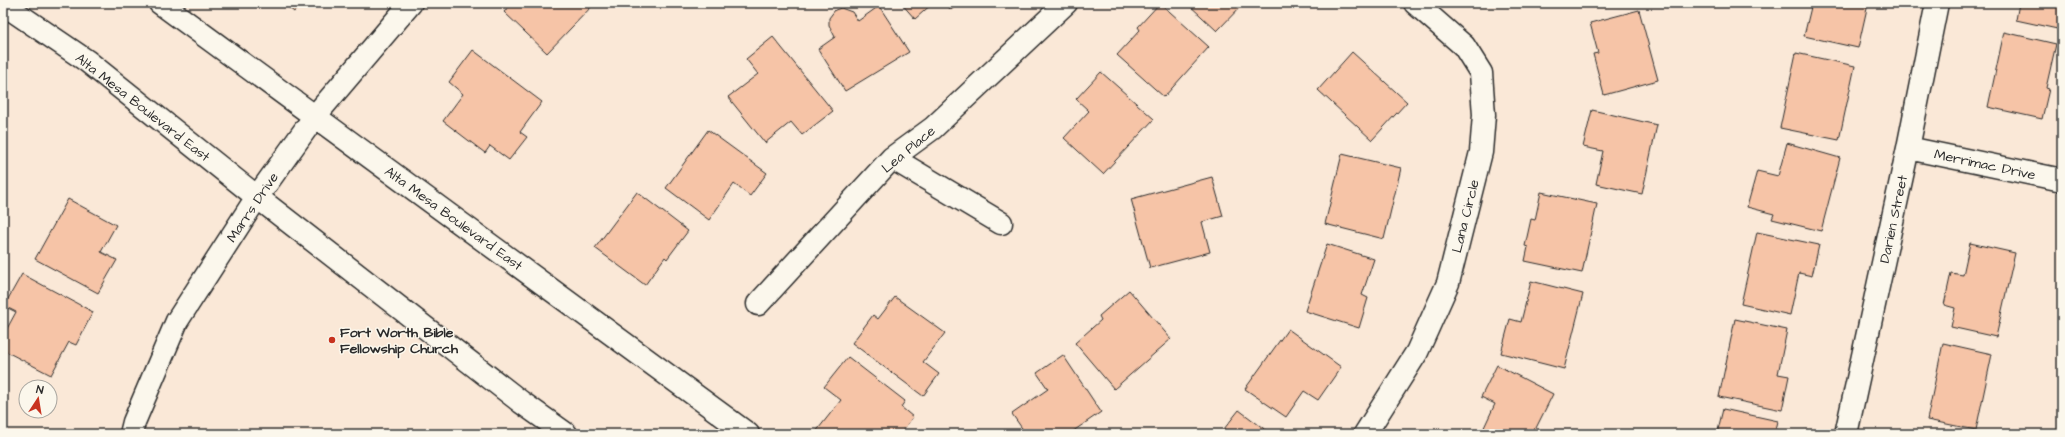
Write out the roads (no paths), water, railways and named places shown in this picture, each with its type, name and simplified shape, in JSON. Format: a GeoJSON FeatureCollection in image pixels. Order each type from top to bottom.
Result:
{"type":"FeatureCollection","features":[{"type":"Feature","properties":{"kind":"street","name":"Alta Mesa Boulevard East"},"geometry":{"type":"LineString","coordinates":[[160,3],[748,434]]}},
{"type":"Feature","properties":{"kind":"street","name":"Marrs Drive"},"geometry":{"type":"LineString","coordinates":[[131,434],[134,422],[177,321],[256,197],[315,116],[411,3]]}},
{"type":"Feature","properties":{"kind":"street","name":"Lea Place"},"geometry":{"type":"LineString","coordinates":[[758,304],[892,158],[933,128],[1066,3]]}},
{"type":"Feature","properties":{"kind":"street","name":"Lana Circle"},"geometry":{"type":"LineString","coordinates":[[1365,434],[1417,352],[1448,283],[1480,152],[1484,115],[1481,73],[1464,46],[1415,3]]}},
{"type":"Feature","properties":{"kind":"street","name":"Darien Street"},"geometry":{"type":"LineString","coordinates":[[1846,434],[1908,148],[1937,3]]}},
{"type":"Feature","properties":{"kind":"street","name":"Alta Mesa Boulevard East"},"geometry":{"type":"LineString","coordinates":[[3,4],[87,61],[256,197],[521,402],[566,434]]}},
{"type":"Feature","properties":{"kind":"street","name":"Merrimac Drive"},"geometry":{"type":"LineString","coordinates":[[1908,148],[2062,180]]}},
{"type":"Feature","properties":{"kind":"street"},"geometry":{"type":"LineString","coordinates":[[892,158],[1001,223]]}},
{"type":"Feature","properties":{"kind":"place","name":"Fort Worth Bible Fellowship Church"},"geometry":{"type":"Point","coordinates":[332,340]}}]}
